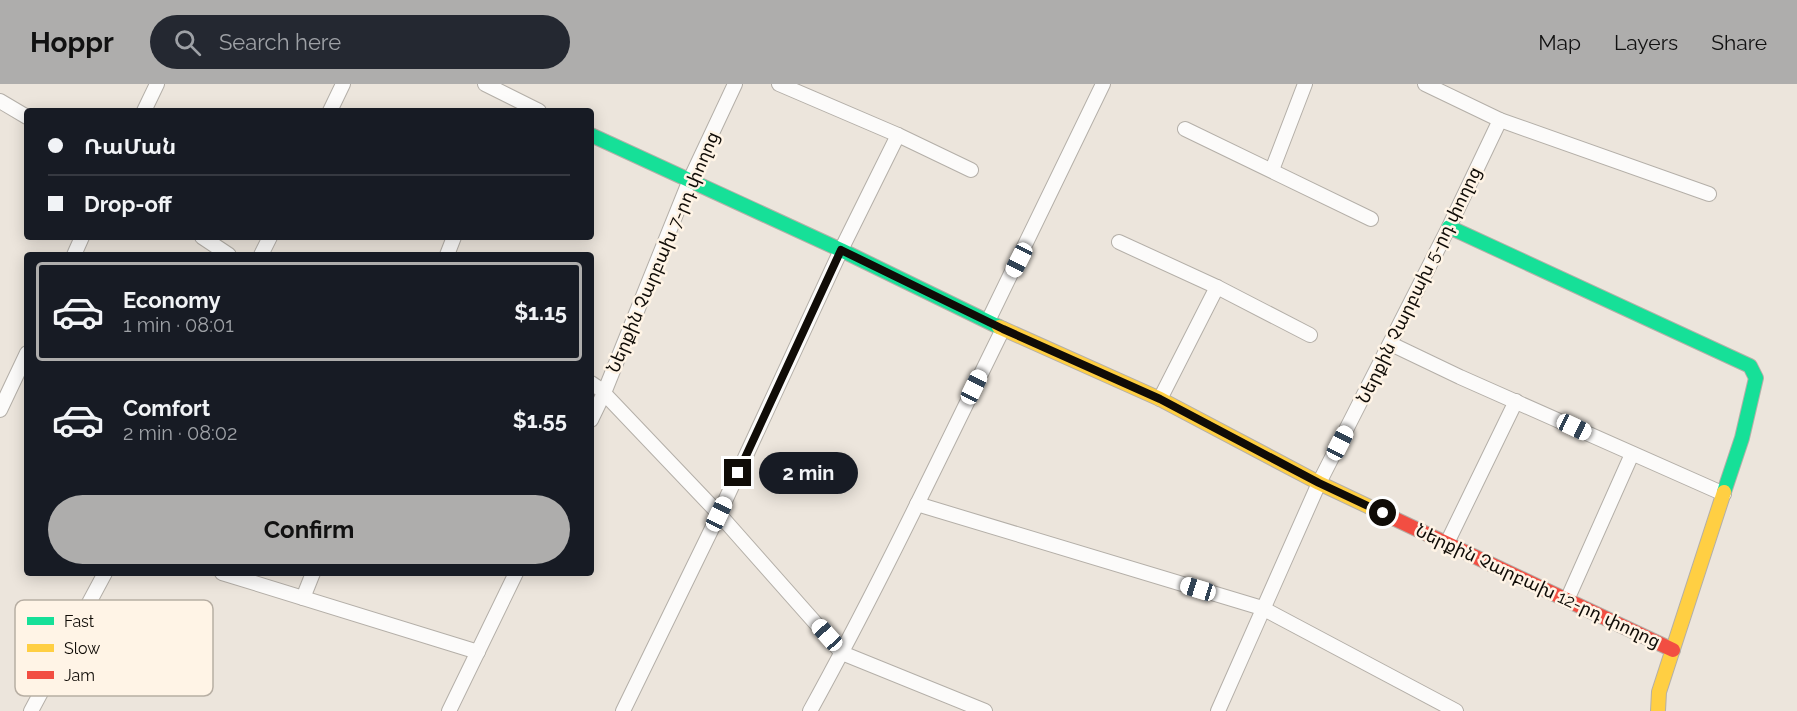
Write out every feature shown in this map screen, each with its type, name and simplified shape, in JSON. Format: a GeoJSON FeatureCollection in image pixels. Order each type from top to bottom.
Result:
{"type":"FeatureCollection","features":[{"type":"Feature","properties":{"kind":"street"},"geometry":{"type":"LineString","coordinates":[[145,108],[157,84]]}},
{"type":"Feature","properties":{"kind":"street"},"geometry":{"type":"LineString","coordinates":[[331,108],[343,84]]}},
{"type":"Feature","properties":{"kind":"street"},"geometry":{"type":"LineString","coordinates":[[485,84],[509,104],[526,108]]}},
{"type":"Feature","properties":{"kind":"street","name":"Ներքին Չարբախ 7-րդ փողոց"},"geometry":{"type":"LineString","coordinates":[[594,414],[689,182],[735,84]]}},
{"type":"Feature","properties":{"kind":"street"},"geometry":{"type":"LineString","coordinates":[[780,84],[898,135],[970,170]]}},
{"type":"Feature","properties":{"kind":"street"},"geometry":{"type":"LineString","coordinates":[[988,321],[1103,84]]}},
{"type":"Feature","properties":{"kind":"street"},"geometry":{"type":"LineString","coordinates":[[1272,170],[1305,84]]}},
{"type":"Feature","properties":{"kind":"street"},"geometry":{"type":"LineString","coordinates":[[1425,84],[1500,120],[1708,194]]}},
{"type":"Feature","properties":{"kind":"street"},"geometry":{"type":"LineString","coordinates":[[0,101],[24,115]]}},
{"type":"Feature","properties":{"kind":"street","name":"Ներքին Չարբախ 5-րդ փողոց"},"geometry":{"type":"LineString","coordinates":[[1218,711],[1319,483],[1391,344],[1500,120]]}},
{"type":"Feature","properties":{"kind":"street"},"geometry":{"type":"LineString","coordinates":[[1185,129],[1371,219]]}},
{"type":"Feature","properties":{"kind":"street"},"geometry":{"type":"LineString","coordinates":[[623,711],[719,514],[841,250],[898,135]]}},
{"type":"Feature","properties":{"kind":"street","name":"Ներքին Չարբախ 12-րդ փողոց"},"geometry":{"type":"LineString","coordinates":[[594,136],[841,250],[1003,329],[1160,399],[1319,483],[1673,650]]}},
{"type":"Feature","properties":{"kind":"street"},"geometry":{"type":"LineString","coordinates":[[1449,227],[1750,366],[1754,372],[1756,378],[1742,438],[1659,692],[1658,711]]}},
{"type":"Feature","properties":{"kind":"street"},"geometry":{"type":"LineString","coordinates":[[206,240],[224,252]]}},
{"type":"Feature","properties":{"kind":"street"},"geometry":{"type":"LineString","coordinates":[[1119,242],[1217,287],[1310,335]]}},
{"type":"Feature","properties":{"kind":"street"},"geometry":{"type":"LineString","coordinates":[[1160,399],[1217,287]]}},
{"type":"Feature","properties":{"kind":"street"},"geometry":{"type":"LineString","coordinates":[[810,711],[842,653],[1003,329]]}},
{"type":"Feature","properties":{"kind":"street"},"geometry":{"type":"LineString","coordinates":[[1391,344],[1724,494]]}},
{"type":"Feature","properties":{"kind":"street"},"geometry":{"type":"LineString","coordinates":[[0,410],[24,359]]}},
{"type":"Feature","properties":{"kind":"street"},"geometry":{"type":"LineString","coordinates":[[594,385],[604,393],[719,514],[842,653],[985,711]]}},
{"type":"Feature","properties":{"kind":"street"},"geometry":{"type":"LineString","coordinates":[[1448,543],[1516,400]]}},
{"type":"Feature","properties":{"kind":"street"},"geometry":{"type":"LineString","coordinates":[[1567,600],[1632,454]]}},
{"type":"Feature","properties":{"kind":"street"},"geometry":{"type":"LineString","coordinates":[[917,504],[1262,608],[1456,711]]}},
{"type":"Feature","properties":{"kind":"street"},"geometry":{"type":"LineString","coordinates":[[91,600],[103,576]]}},
{"type":"Feature","properties":{"kind":"street"},"geometry":{"type":"LineString","coordinates":[[232,576],[478,652]]}},
{"type":"Feature","properties":{"kind":"street"},"geometry":{"type":"LineString","coordinates":[[303,598],[312,576]]}},
{"type":"Feature","properties":{"kind":"street"},"geometry":{"type":"LineString","coordinates":[[449,711],[515,576]]}},
{"type":"Feature","properties":{"kind":"street"},"geometry":{"type":"LineString","coordinates":[[31,711],[39,696]]}},
{"type":"Feature","properties":{"kind":"traffic: fast"},"geometry":{"type":"LineString","coordinates":[[594,136],[841,250],[999,327]]}},
{"type":"Feature","properties":{"kind":"traffic: fast"},"geometry":{"type":"LineString","coordinates":[[1449,227],[1750,366],[1756,378],[1742,438],[1724,492]]}},
{"type":"Feature","properties":{"kind":"traffic: slow"},"geometry":{"type":"LineString","coordinates":[[999,327],[1160,399],[1319,483],[1395,519]]}},
{"type":"Feature","properties":{"kind":"traffic: slow"},"geometry":{"type":"LineString","coordinates":[[1658,711],[1659,692],[1724,492]]}},
{"type":"Feature","properties":{"kind":"traffic: jam"},"geometry":{"type":"LineString","coordinates":[[1395,519],[1673,650]]}},
{"type":"Feature","properties":{"kind":"route"},"geometry":{"type":"LineString","coordinates":[[738,473],[841,250],[1003,329],[1160,399],[1319,483],[1383,513]]}}]}
